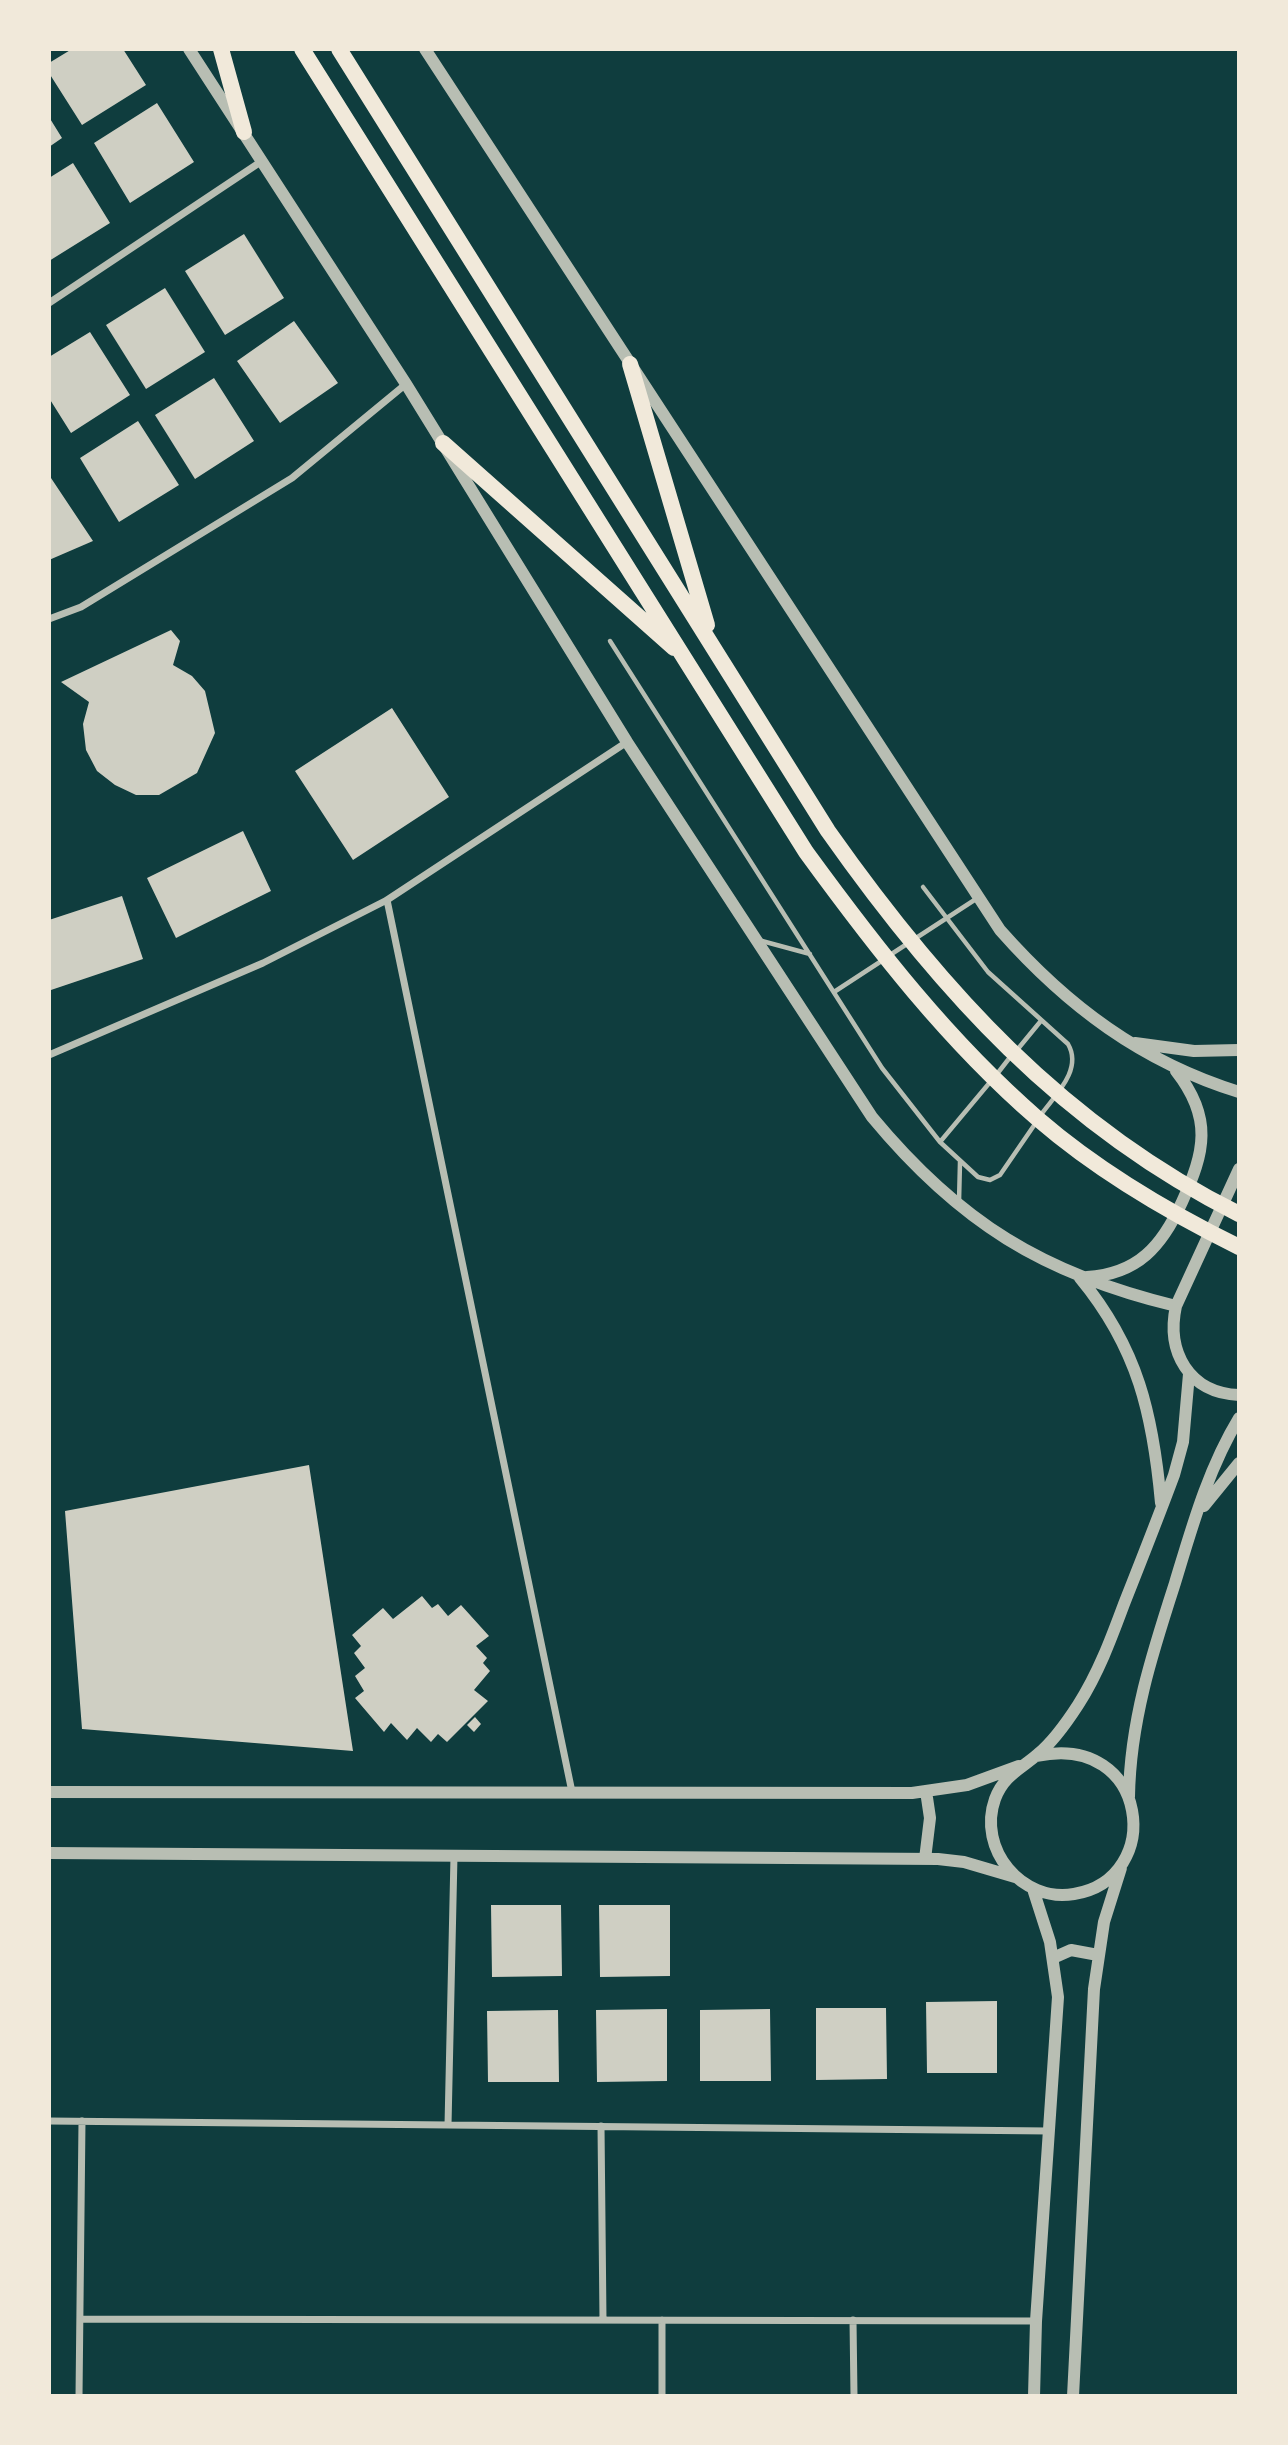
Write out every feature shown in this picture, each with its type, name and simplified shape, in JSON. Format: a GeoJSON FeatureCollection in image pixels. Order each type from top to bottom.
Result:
{"type":"FeatureCollection","features":[{"type":"Feature","properties":{"kind":"main road"},"geometry":{"type":"LineString","coordinates":[[221,49],[244,132]]}},
{"type":"Feature","properties":{"kind":"main road"},"geometry":{"type":"LineString","coordinates":[[302,49],[689,661],[806,852],[856,921],[937,1019],[987,1072],[1040,1121],[1157,1201],[1239,1248]]}},
{"type":"Feature","properties":{"kind":"main road"},"geometry":{"type":"LineString","coordinates":[[339,49],[828,831],[881,906],[959,1000],[1060,1098],[1161,1169],[1239,1214]]}},
{"type":"Feature","properties":{"kind":"main road"},"geometry":{"type":"LineString","coordinates":[[630,363],[712,644]]}},
{"type":"Feature","properties":{"kind":"main road"},"geometry":{"type":"LineString","coordinates":[[443,443],[689,661]]}},
{"type":"Feature","properties":{"kind":"street"},"geometry":{"type":"LineString","coordinates":[[189,49],[406,384],[627,742],[872,1117],[906,1158],[958,1206],[1032,1255],[1080,1278],[1176,1306]]}},
{"type":"Feature","properties":{"kind":"street"},"geometry":{"type":"LineString","coordinates":[[425,49],[1000,930],[1038,972],[1080,1010],[1126,1042],[1175,1069],[1239,1092]]}},
{"type":"Feature","properties":{"kind":"street"},"geometry":{"type":"LineString","coordinates":[[49,303],[262,161]]}},
{"type":"Feature","properties":{"kind":"street"},"geometry":{"type":"LineString","coordinates":[[49,619],[81,607],[292,478],[406,384]]}},
{"type":"Feature","properties":{"kind":"street"},"geometry":{"type":"LineString","coordinates":[[49,1055],[263,963],[387,900],[627,742]]}},
{"type":"Feature","properties":{"kind":"street"},"geometry":{"type":"LineString","coordinates":[[387,900],[572,1792]]}},
{"type":"Feature","properties":{"kind":"street"},"geometry":{"type":"LineString","coordinates":[[1126,1042],[1194,1051],[1239,1050]]}},
{"type":"Feature","properties":{"kind":"street"},"geometry":{"type":"LineString","coordinates":[[1080,1278],[1118,1273],[1151,1254],[1173,1223],[1199,1167],[1203,1132],[1200,1114],[1194,1098],[1175,1069]]}},
{"type":"Feature","properties":{"kind":"street"},"geometry":{"type":"LineString","coordinates":[[1239,1169],[1176,1306],[1173,1342],[1179,1359],[1189,1374],[1203,1385],[1219,1392],[1239,1395]]}},
{"type":"Feature","properties":{"kind":"street"},"geometry":{"type":"LineString","coordinates":[[1080,1278],[1102,1304],[1135,1367],[1153,1434],[1162,1507]]}},
{"type":"Feature","properties":{"kind":"street"},"geometry":{"type":"LineString","coordinates":[[1037,1756],[1077,1707],[1098,1670],[1162,1507],[1183,1442],[1189,1374]]}},
{"type":"Feature","properties":{"kind":"street"},"geometry":{"type":"LineString","coordinates":[[1073,2396],[1080,2218],[1098,1955],[1104,1923],[1133,1829],[1129,1798],[1133,1734],[1139,1702],[1194,1520],[1220,1454],[1239,1418]]}},
{"type":"Feature","properties":{"kind":"street"},"geometry":{"type":"LineString","coordinates":[[1194,1520],[1239,1463]]}},
{"type":"Feature","properties":{"kind":"street"},"geometry":{"type":"LineString","coordinates":[[49,1792],[926,1791],[967,1785],[1019,1766],[1037,1756],[1059,1751],[1091,1758],[1118,1778],[1129,1798]]}},
{"type":"Feature","properties":{"kind":"street"},"geometry":{"type":"LineString","coordinates":[[1015,1877],[997,1852],[990,1821],[995,1800],[1004,1781],[1019,1766]]}},
{"type":"Feature","properties":{"kind":"street"},"geometry":{"type":"LineString","coordinates":[[925,1859],[930,1818],[926,1791]]}},
{"type":"Feature","properties":{"kind":"street"},"geometry":{"type":"LineString","coordinates":[[49,1853],[925,1859],[964,1862],[1015,1877],[1033,1889],[1053,1895],[1084,1891],[1111,1876],[1124,1859]]}},
{"type":"Feature","properties":{"kind":"street"},"geometry":{"type":"LineString","coordinates":[[448,2124],[454,1856]]}},
{"type":"Feature","properties":{"kind":"street"},"geometry":{"type":"LineString","coordinates":[[1033,1889],[1053,1958],[1058,1997],[1036,2321],[1034,2396]]}},
{"type":"Feature","properties":{"kind":"street"},"geometry":{"type":"LineString","coordinates":[[1053,1958],[1070,1950],[1098,1955]]}},
{"type":"Feature","properties":{"kind":"street"},"geometry":{"type":"LineString","coordinates":[[49,2121],[1050,2131]]}},
{"type":"Feature","properties":{"kind":"street"},"geometry":{"type":"LineString","coordinates":[[79,2396],[82,2121]]}},
{"type":"Feature","properties":{"kind":"street"},"geometry":{"type":"LineString","coordinates":[[601,2126],[604,2320]]}},
{"type":"Feature","properties":{"kind":"street"},"geometry":{"type":"LineString","coordinates":[[80,2319],[1036,2321]]}},
{"type":"Feature","properties":{"kind":"street"},"geometry":{"type":"LineString","coordinates":[[662,2319],[662,2396]]}},
{"type":"Feature","properties":{"kind":"street"},"geometry":{"type":"LineString","coordinates":[[853,2320],[854,2396]]}},
{"type":"Feature","properties":{"kind":"lane"},"geometry":{"type":"LineString","coordinates":[[610,641],[882,1068],[940,1142],[984,1180],[995,1178],[1072,1071],[1074,1062],[1068,1044],[1040,1022],[988,972],[923,887]]}},
{"type":"Feature","properties":{"kind":"lane"},"geometry":{"type":"LineString","coordinates":[[834,992],[977,898]]}},
{"type":"Feature","properties":{"kind":"lane"},"geometry":{"type":"LineString","coordinates":[[758,940],[810,954]]}},
{"type":"Feature","properties":{"kind":"lane"},"geometry":{"type":"LineString","coordinates":[[940,1142],[1040,1022]]}},
{"type":"Feature","properties":{"kind":"lane"},"geometry":{"type":"LineString","coordinates":[[958,1206],[960,1161]]}},
{"type":"Feature","properties":{"kind":"building"},"geometry":{"type":"Polygon","coordinates":[[[72,49],[123,49],[146,85],[82,125],[49,73],[49,63],[72,49]]]}},
{"type":"Feature","properties":{"kind":"building"},"geometry":{"type":"Polygon","coordinates":[[[157,103],[194,162],[130,203],[94,143],[157,103]]]}},
{"type":"Feature","properties":{"kind":"building"},"geometry":{"type":"Polygon","coordinates":[[[49,117],[62,138],[49,147],[49,117]]]}},
{"type":"Feature","properties":{"kind":"building"},"geometry":{"type":"Polygon","coordinates":[[[73,163],[110,223],[49,261],[49,178],[73,163]]]}},
{"type":"Feature","properties":{"kind":"building"},"geometry":{"type":"Polygon","coordinates":[[[244,234],[284,298],[225,335],[185,271],[244,234]]]}},
{"type":"Feature","properties":{"kind":"building"},"geometry":{"type":"Polygon","coordinates":[[[165,288],[205,352],[146,389],[106,325],[165,288]]]}},
{"type":"Feature","properties":{"kind":"building"},"geometry":{"type":"Polygon","coordinates":[[[294,321],[338,383],[280,423],[237,361],[294,321]]]}},
{"type":"Feature","properties":{"kind":"building"},"geometry":{"type":"Polygon","coordinates":[[[90,332],[130,395],[71,433],[49,398],[49,357],[90,332]]]}},
{"type":"Feature","properties":{"kind":"building"},"geometry":{"type":"Polygon","coordinates":[[[214,378],[254,441],[195,479],[155,415],[214,378]]]}},
{"type":"Feature","properties":{"kind":"building"},"geometry":{"type":"Polygon","coordinates":[[[138,421],[179,485],[119,522],[80,458],[138,421]]]}},
{"type":"Feature","properties":{"kind":"building"},"geometry":{"type":"Polygon","coordinates":[[[51,478],[93,541],[49,560],[49,479],[51,478]]]}},
{"type":"Feature","properties":{"kind":"building"},"geometry":{"type":"Polygon","coordinates":[[[171,630],[180,641],[173,665],[192,676],[205,691],[215,733],[197,773],[159,795],[136,795],[115,785],[97,771],[86,750],[83,724],[89,702],[61,682],[171,630]]]}},
{"type":"Feature","properties":{"kind":"building"},"geometry":{"type":"Polygon","coordinates":[[[392,708],[449,797],[353,860],[295,771],[392,708]]]}},
{"type":"Feature","properties":{"kind":"building"},"geometry":{"type":"Polygon","coordinates":[[[243,831],[271,891],[176,938],[147,878],[243,831]]]}},
{"type":"Feature","properties":{"kind":"building"},"geometry":{"type":"Polygon","coordinates":[[[122,896],[143,959],[51,990],[49,920],[122,896]]]}},
{"type":"Feature","properties":{"kind":"building"},"geometry":{"type":"Polygon","coordinates":[[[309,1465],[353,1751],[82,1729],[65,1511],[309,1465]]]}},
{"type":"Feature","properties":{"kind":"building"},"geometry":{"type":"Polygon","coordinates":[[[422,1596],[432,1608],[438,1604],[448,1616],[461,1605],[489,1636],[476,1646],[487,1658],[483,1663],[490,1671],[474,1690],[488,1701],[447,1742],[438,1734],[431,1742],[417,1728],[407,1740],[391,1723],[384,1732],[355,1698],[364,1691],[355,1676],[365,1668],[354,1653],[361,1646],[352,1635],[383,1608],[393,1619],[422,1596]]]}},
{"type":"Feature","properties":{"kind":"building"},"geometry":{"type":"Polygon","coordinates":[[[475,1717],[481,1724],[474,1732],[467,1725],[475,1717]]]}},
{"type":"Feature","properties":{"kind":"building"},"geometry":{"type":"Polygon","coordinates":[[[491,1905],[561,1905],[562,1976],[492,1977],[491,1905]]]}},
{"type":"Feature","properties":{"kind":"building"},"geometry":{"type":"Polygon","coordinates":[[[599,1905],[670,1905],[670,1976],[600,1977],[599,1905]]]}},
{"type":"Feature","properties":{"kind":"building"},"geometry":{"type":"Polygon","coordinates":[[[997,2001],[997,2073],[927,2073],[926,2002],[997,2001]]]}},
{"type":"Feature","properties":{"kind":"building"},"geometry":{"type":"Polygon","coordinates":[[[816,2008],[886,2008],[887,2079],[816,2080],[816,2008]]]}},
{"type":"Feature","properties":{"kind":"building"},"geometry":{"type":"Polygon","coordinates":[[[667,2009],[667,2081],[597,2082],[596,2010],[667,2009]]]}},
{"type":"Feature","properties":{"kind":"building"},"geometry":{"type":"Polygon","coordinates":[[[770,2009],[771,2081],[700,2081],[700,2010],[770,2009]]]}},
{"type":"Feature","properties":{"kind":"building"},"geometry":{"type":"Polygon","coordinates":[[[558,2010],[559,2082],[488,2082],[487,2011],[558,2010]]]}}]}
